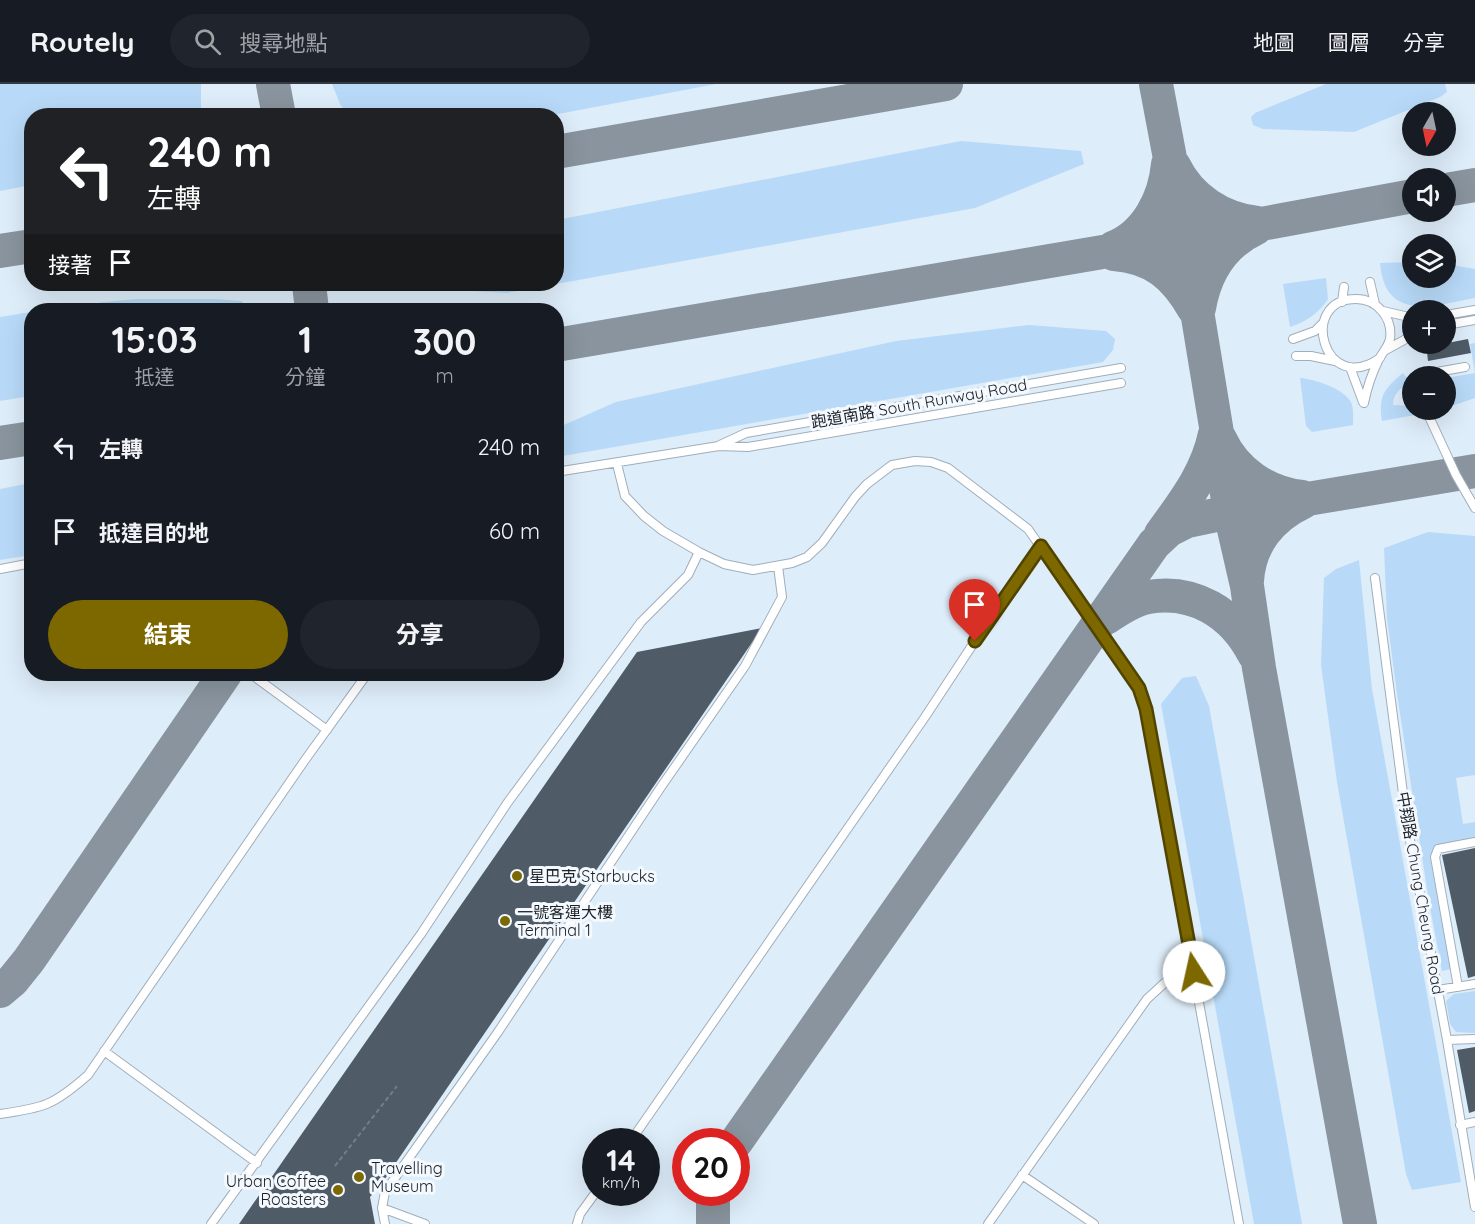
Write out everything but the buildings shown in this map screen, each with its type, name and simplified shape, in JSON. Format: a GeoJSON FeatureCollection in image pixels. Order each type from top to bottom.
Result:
{"type":"FeatureCollection","features":[{"type":"Feature","properties":{"kind":"lane"},"geometry":{"type":"LineString","coordinates":[[1370,282],[1375,304]]}},
{"type":"Feature","properties":{"kind":"lane"},"geometry":{"type":"LineString","coordinates":[[1342,302],[1344,287]]}},
{"type":"Feature","properties":{"kind":"lane"},"geometry":{"type":"LineString","coordinates":[[1339,363],[1330,355],[1321,334],[1327,314],[1342,302],[1355,298],[1375,304],[1388,320],[1390,340],[1370,381],[1364,403],[1350,367]]}},
{"type":"Feature","properties":{"kind":"lane"},"geometry":{"type":"LineString","coordinates":[[1456,313],[1475,310]]}},
{"type":"Feature","properties":{"kind":"lane"},"geometry":{"type":"LineString","coordinates":[[1383,311],[1402,315]]}},
{"type":"Feature","properties":{"kind":"lane"},"geometry":{"type":"LineString","coordinates":[[1456,323],[1475,320]]}},
{"type":"Feature","properties":{"kind":"lane"},"geometry":{"type":"LineString","coordinates":[[1293,339],[1315,331],[1323,323]]}},
{"type":"Feature","properties":{"kind":"lane"},"geometry":{"type":"LineString","coordinates":[[1386,350],[1402,341]]}},
{"type":"Feature","properties":{"kind":"lane"},"geometry":{"type":"LineString","coordinates":[[1296,356],[1311,356],[1350,367],[1362,367],[1380,358]]}},
{"type":"Feature","properties":{"kind":"lane"},"geometry":{"type":"LineString","coordinates":[[1456,369],[1465,367]]}},
{"type":"Feature","properties":{"kind":"lane","name":"跑道南路 South Runway Road"},"geometry":{"type":"LineString","coordinates":[[719,446],[746,434],[1121,368]]}},
{"type":"Feature","properties":{"kind":"lane","name":"跑道南路 South Runway Road"},"geometry":{"type":"LineString","coordinates":[[564,471],[719,446],[748,447],[1121,383]]}},
{"type":"Feature","properties":{"kind":"lane"},"geometry":{"type":"LineString","coordinates":[[1431,420],[1456,475],[1475,508]]}},
{"type":"Feature","properties":{"kind":"lane"},"geometry":{"type":"LineString","coordinates":[[617,464],[625,496],[644,516],[663,531],[699,552],[738,568],[753,570],[778,566],[807,557],[814,552],[855,497],[879,474],[892,465],[915,461],[931,462],[948,468],[1028,529],[1139,688],[1146,709],[1239,1224]]}},
{"type":"Feature","properties":{"kind":"lane"},"geometry":{"type":"LineString","coordinates":[[640,1128],[1041,546]]}},
{"type":"Feature","properties":{"kind":"lane"},"geometry":{"type":"LineString","coordinates":[[212,1224],[422,934],[508,802],[641,622],[688,574],[699,552]]}},
{"type":"Feature","properties":{"kind":"lane"},"geometry":{"type":"LineString","coordinates":[[0,568],[24,564]]}},
{"type":"Feature","properties":{"kind":"lane"},"geometry":{"type":"LineString","coordinates":[[385,1224],[382,1208],[385,1192],[498,1032],[744,666],[782,597],[778,566]]}},
{"type":"Feature","properties":{"kind":"lane","name":"中翔路 Chung Cheung Road"},"geometry":{"type":"LineString","coordinates":[[1375,578],[1407,824],[1475,1207]]}},
{"type":"Feature","properties":{"kind":"lane"},"geometry":{"type":"LineString","coordinates":[[260,681],[327,730]]}},
{"type":"Feature","properties":{"kind":"lane"},"geometry":{"type":"LineString","coordinates":[[0,1114],[46,1106],[65,1095],[88,1075],[362,681]]}},
{"type":"Feature","properties":{"kind":"lane"},"geometry":{"type":"LineString","coordinates":[[1458,987],[1435,856],[1438,849],[1475,842]]}},
{"type":"Feature","properties":{"kind":"lane"},"geometry":{"type":"LineString","coordinates":[[988,1224],[1147,999],[1171,977],[1194,972]]}},
{"type":"Feature","properties":{"kind":"lane"},"geometry":{"type":"LineString","coordinates":[[1438,990],[1475,984]]}},
{"type":"Feature","properties":{"kind":"lane"},"geometry":{"type":"LineString","coordinates":[[1447,1040],[1475,1039]]}},
{"type":"Feature","properties":{"kind":"lane"},"geometry":{"type":"LineString","coordinates":[[104,1051],[257,1163]]}},
{"type":"Feature","properties":{"kind":"lane"},"geometry":{"type":"LineString","coordinates":[[1460,1125],[1475,1122]]}},
{"type":"Feature","properties":{"kind":"lane"},"geometry":{"type":"LineString","coordinates":[[1023,1175],[1094,1224]]}},
{"type":"Feature","properties":{"kind":"lane"},"geometry":{"type":"LineString","coordinates":[[577,1224],[586,1206]]}},
{"type":"Feature","properties":{"kind":"lane"},"geometry":{"type":"LineString","coordinates":[[382,1208],[426,1224]]}},
{"type":"Feature","properties":{"kind":"path"},"geometry":{"type":"LineString","coordinates":[[335,1166],[397,1086]]}},
{"type":"Feature","properties":{"kind":"shaded area"},"geometry":{"type":"Polygon","coordinates":[[[0,84],[201,84],[201,108],[24,108],[24,186],[0,191],[0,84]]]}},
{"type":"Feature","properties":{"kind":"shaded area"},"geometry":{"type":"Polygon","coordinates":[[[332,84],[716,84],[564,113],[564,108],[343,108],[332,84]]]}},
{"type":"Feature","properties":{"kind":"shaded area"},"geometry":{"type":"Polygon","coordinates":[[[1326,84],[1445,84],[1447,92],[1428,102],[1402,102],[1402,112],[1354,132],[1263,129],[1253,125],[1251,117],[1255,113],[1326,84]]]}},
{"type":"Feature","properties":{"kind":"shaded area"},"geometry":{"type":"Polygon","coordinates":[[[961,141],[1081,151],[1084,164],[975,208],[564,283],[564,219],[961,141]]]}},
{"type":"Feature","properties":{"kind":"shaded area"},"geometry":{"type":"Polygon","coordinates":[[[1402,262],[1402,288],[1456,288],[1456,266],[1475,269],[1475,298],[1456,302],[1402,300],[1401,302],[1391,294],[1384,282],[1380,263],[1402,262]]]}},
{"type":"Feature","properties":{"kind":"shaded area"},"geometry":{"type":"Polygon","coordinates":[[[1326,278],[1328,299],[1312,316],[1290,327],[1283,284],[1326,278]]]}},
{"type":"Feature","properties":{"kind":"shaded area"},"geometry":{"type":"Polygon","coordinates":[[[472,291],[518,291],[507,293],[472,291]]]}},
{"type":"Feature","properties":{"kind":"shaded area"},"geometry":{"type":"Polygon","coordinates":[[[136,299],[216,299],[242,301],[243,303],[96,303],[136,299]]]}},
{"type":"Feature","properties":{"kind":"shaded area"},"geometry":{"type":"Polygon","coordinates":[[[24,313],[24,397],[0,401],[0,317],[24,313]]]}},
{"type":"Feature","properties":{"kind":"shaded area"},"geometry":{"type":"Polygon","coordinates":[[[1029,325],[1106,331],[1115,339],[1113,350],[1103,362],[564,456],[564,425],[616,402],[896,341],[1029,325]]]}},
{"type":"Feature","properties":{"kind":"shaded area"},"geometry":{"type":"Polygon","coordinates":[[[1475,343],[1475,373],[1470,344],[1475,343]]]}},
{"type":"Feature","properties":{"kind":"shaded area"},"geometry":{"type":"Polygon","coordinates":[[[1475,373],[1475,398],[1456,405],[1456,376],[1475,373]]]}},
{"type":"Feature","properties":{"kind":"shaded area"},"geometry":{"type":"Polygon","coordinates":[[[1402,374],[1402,388],[1396,394],[1393,405],[1402,405],[1402,417],[1382,421],[1382,399],[1391,384],[1402,374]]]}},
{"type":"Feature","properties":{"kind":"shaded area"},"geometry":{"type":"Polygon","coordinates":[[[1300,378],[1328,385],[1342,392],[1353,407],[1353,425],[1312,432],[1306,426],[1300,378]]]}},
{"type":"Feature","properties":{"kind":"shaded area"},"geometry":{"type":"Polygon","coordinates":[[[24,484],[24,556],[0,560],[0,489],[24,484]]]}},
{"type":"Feature","properties":{"kind":"shaded area"},"geometry":{"type":"Polygon","coordinates":[[[1428,532],[1475,536],[1475,775],[1456,778],[1463,824],[1475,822],[1475,838],[1435,845],[1430,857],[1451,969],[1442,971],[1397,694],[1387,618],[1384,548],[1428,532]]]}},
{"type":"Feature","properties":{"kind":"shaded area"},"geometry":{"type":"Polygon","coordinates":[[[1359,560],[1372,689],[1461,1182],[1412,1190],[1406,1174],[1337,782],[1321,665],[1324,578],[1336,569],[1359,560]]]}},
{"type":"Feature","properties":{"kind":"shaded area"},"geometry":{"type":"Polygon","coordinates":[[[1196,676],[1209,706],[1302,1224],[1254,1224],[1161,704],[1182,678],[1196,676]]]}},
{"type":"Feature","properties":{"kind":"shaded area"},"geometry":{"type":"Polygon","coordinates":[[[1475,991],[1475,1033],[1456,1032],[1450,1024],[1446,1001],[1454,994],[1475,991]]]}},
{"type":"Feature","properties":{"kind":"taxiway"},"geometry":{"type":"LineString","coordinates":[[273,84],[278,108]]}},
{"type":"Feature","properties":{"kind":"taxiway"},"geometry":{"type":"LineString","coordinates":[[564,151],[946,84]]}},
{"type":"Feature","properties":{"kind":"taxiway"},"geometry":{"type":"LineString","coordinates":[[1156,84],[1185,238],[1230,512],[1247,586],[1259,668],[1360,1224]]}},
{"type":"Feature","properties":{"kind":"taxiway"},"geometry":{"type":"LineString","coordinates":[[1113,248],[1125,242],[1145,225],[1163,190],[1168,164]]}},
{"type":"Feature","properties":{"kind":"taxiway"},"geometry":{"type":"LineString","coordinates":[[1174,166],[1189,188],[1208,205],[1232,217],[1257,223]]}},
{"type":"Feature","properties":{"kind":"taxiway"},"geometry":{"type":"LineString","coordinates":[[1456,188],[1475,185]]}},
{"type":"Feature","properties":{"kind":"taxiway"},"geometry":{"type":"LineString","coordinates":[[564,344],[1185,238],[1402,198]]}},
{"type":"Feature","properties":{"kind":"taxiway"},"geometry":{"type":"LineString","coordinates":[[1199,308],[1206,283],[1217,260],[1234,242],[1256,228]]}},
{"type":"Feature","properties":{"kind":"taxiway"},"geometry":{"type":"LineString","coordinates":[[0,251],[24,247]]}},
{"type":"Feature","properties":{"kind":"taxiway"},"geometry":{"type":"LineString","coordinates":[[1114,254],[1141,259],[1162,270],[1179,287],[1194,309]]}},
{"type":"Feature","properties":{"kind":"taxiway"},"geometry":{"type":"LineString","coordinates":[[310,291],[311,303]]}},
{"type":"Feature","properties":{"kind":"taxiway"},"geometry":{"type":"LineString","coordinates":[[1161,534],[1186,499],[1200,474],[1215,434]]}},
{"type":"Feature","properties":{"kind":"taxiway"},"geometry":{"type":"LineString","coordinates":[[0,443],[24,439]]}},
{"type":"Feature","properties":{"kind":"taxiway"},"geometry":{"type":"LineString","coordinates":[[1220,439],[1234,461],[1254,479],[1277,491],[1302,497]]}},
{"type":"Feature","properties":{"kind":"taxiway"},"geometry":{"type":"LineString","coordinates":[[746,1128],[1154,544],[1169,530],[1187,521],[1230,512],[1475,471]]}},
{"type":"Feature","properties":{"kind":"taxiway"},"geometry":{"type":"LineString","coordinates":[[1247,581],[1252,555],[1264,533],[1281,515],[1303,502]]}},
{"type":"Feature","properties":{"kind":"taxiway"},"geometry":{"type":"LineString","coordinates":[[1106,618],[1142,598],[1165,595],[1181,597],[1210,607],[1223,616],[1245,639],[1254,654]]}},
{"type":"Feature","properties":{"kind":"taxiway"},"geometry":{"type":"LineString","coordinates":[[0,991],[13,980],[29,960],[220,681]]}},
{"type":"Feature","properties":{"kind":"taxiway"},"geometry":{"type":"LineString","coordinates":[[713,1206],[713,1224]]}},
{"type":"Feature","properties":{"kind":"place","name":"星巴克 Starbucks"},"geometry":{"type":"Point","coordinates":[517,876]}},
{"type":"Feature","properties":{"kind":"place","name":"一號客運大樓 Terminal 1"},"geometry":{"type":"Point","coordinates":[505,921]}},
{"type":"Feature","properties":{"kind":"place","name":"Travelling Museum"},"geometry":{"type":"Point","coordinates":[359,1177]}},
{"type":"Feature","properties":{"kind":"place","name":"Urban Coffee Roasters"},"geometry":{"type":"Point","coordinates":[338,1190]}},
{"type":"Feature","properties":{"kind":"route"},"geometry":{"type":"LineString","coordinates":[[975,641],[1041,546],[1139,688],[1146,709],[1194,972]]}}]}
